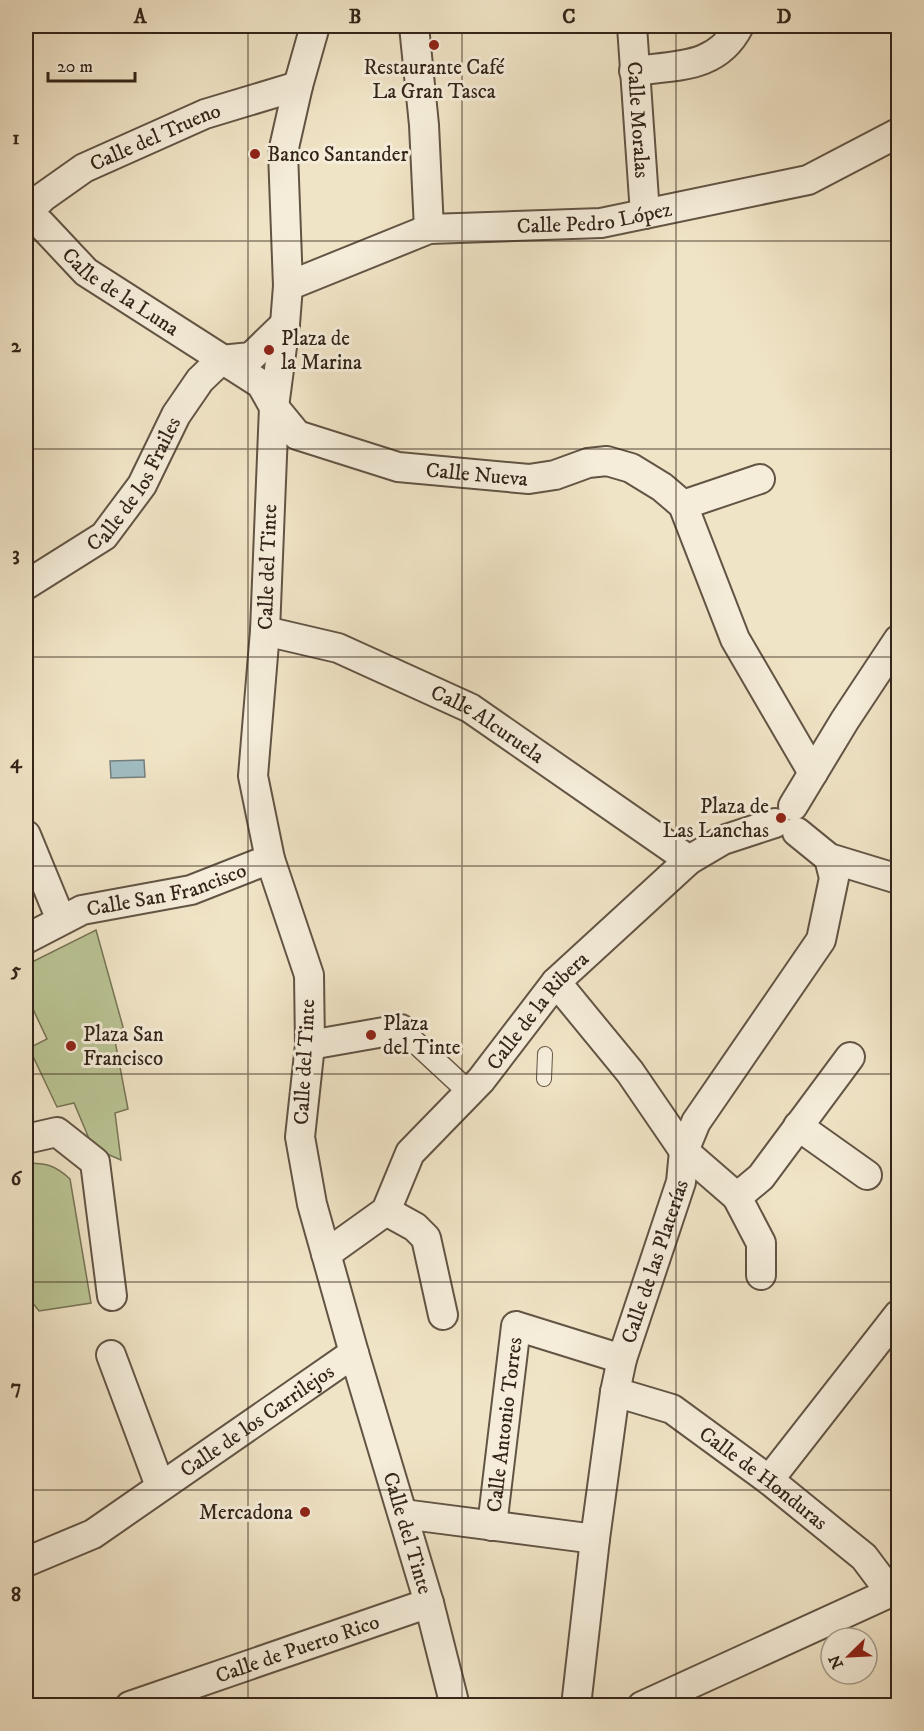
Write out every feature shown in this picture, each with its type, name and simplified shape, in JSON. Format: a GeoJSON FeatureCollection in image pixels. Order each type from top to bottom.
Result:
{"type":"FeatureCollection","features":[{"type":"Feature","properties":{"kind":"street"},"geometry":{"type":"LineString","coordinates":[[274,406],[288,286],[283,152],[315,26]]}},
{"type":"Feature","properties":{"kind":"street"},"geometry":{"type":"LineString","coordinates":[[414,26],[424,125],[429,229]]}},
{"type":"Feature","properties":{"kind":"street","name":"Calle Moralas"},"geometry":{"type":"LineString","coordinates":[[632,26],[645,214]]}},
{"type":"Feature","properties":{"kind":"street"},"geometry":{"type":"LineString","coordinates":[[634,71],[700,62],[718,53],[732,40],[739,26]]}},
{"type":"Feature","properties":{"kind":"street","name":"Calle del Trueno"},"geometry":{"type":"LineString","coordinates":[[26,215],[43,197],[84,168],[206,114],[298,86]]}},
{"type":"Feature","properties":{"kind":"street","name":"Calle Pedro López"},"geometry":{"type":"LineString","coordinates":[[288,286],[429,229],[601,223],[808,180],[898,133]]}},
{"type":"Feature","properties":{"kind":"street","name":"Calle de la Luna"},"geometry":{"type":"LineString","coordinates":[[26,215],[40,224],[86,272],[221,360]]}},
{"type":"Feature","properties":{"kind":"street"},"geometry":{"type":"LineString","coordinates":[[221,360],[251,357],[285,324]]}},
{"type":"Feature","properties":{"kind":"street"},"geometry":{"type":"LineString","coordinates":[[221,360],[261,384],[274,406]]}},
{"type":"Feature","properties":{"kind":"street","name":"Calle de los Frailes"},"geometry":{"type":"LineString","coordinates":[[26,585],[104,536],[142,485],[176,415],[200,380],[221,360]]}},
{"type":"Feature","properties":{"kind":"street","name":"Calle Nueva"},"geometry":{"type":"LineString","coordinates":[[274,406],[297,435],[398,467],[529,479],[555,475],[588,463],[607,461],[631,468],[662,487],[683,505],[735,639],[813,772]]}},
{"type":"Feature","properties":{"kind":"street","name":"Calle del Tinte"},"geometry":{"type":"LineString","coordinates":[[274,406],[265,631],[253,776],[270,859],[309,975],[310,1045],[300,1137],[312,1204],[429,1603],[456,1706]]}},
{"type":"Feature","properties":{"kind":"street"},"geometry":{"type":"LineString","coordinates":[[683,505],[760,479]]}},
{"type":"Feature","properties":{"kind":"street","name":"Calle Alcuruela"},"geometry":{"type":"LineString","coordinates":[[265,631],[338,648],[470,708],[688,860]]}},
{"type":"Feature","properties":{"kind":"street"},"geometry":{"type":"LineString","coordinates":[[898,640],[813,772],[789,820],[829,858],[898,879]]}},
{"type":"Feature","properties":{"kind":"street","name":"Calle de la Ribera"},"geometry":{"type":"LineString","coordinates":[[386,1211],[410,1153],[507,1050],[541,1000],[563,997],[688,860],[723,840],[789,820]]}},
{"type":"Feature","properties":{"kind":"street"},"geometry":{"type":"LineString","coordinates":[[26,835],[61,920],[26,939]]}},
{"type":"Feature","properties":{"kind":"street","name":"Calle de las Platerías"},"geometry":{"type":"LineString","coordinates":[[576,1706],[615,1392],[622,1359],[681,1182],[684,1151],[696,1122],[821,940],[834,878],[829,858]]}},
{"type":"Feature","properties":{"kind":"street","name":"Calle San Francisco"},"geometry":{"type":"LineString","coordinates":[[61,920],[82,910],[191,890],[270,859]]}},
{"type":"Feature","properties":{"kind":"street"},"geometry":{"type":"LineString","coordinates":[[563,997],[630,1072],[684,1151],[737,1197],[761,1243],[761,1275]]}},
{"type":"Feature","properties":{"kind":"street"},"geometry":{"type":"LineString","coordinates":[[310,1045],[402,1029],[469,1092]]}},
{"type":"Feature","properties":{"kind":"street"},"geometry":{"type":"LineString","coordinates":[[737,1197],[762,1177],[850,1057]]}},
{"type":"Feature","properties":{"kind":"street"},"geometry":{"type":"LineString","coordinates":[[798,1126],[867,1174]]}},
{"type":"Feature","properties":{"kind":"street"},"geometry":{"type":"LineString","coordinates":[[26,1140],[57,1132],[95,1162],[112,1296]]}},
{"type":"Feature","properties":{"kind":"street"},"geometry":{"type":"LineString","coordinates":[[326,1254],[386,1211],[415,1227],[426,1238],[443,1316]]}},
{"type":"Feature","properties":{"kind":"street"},"geometry":{"type":"LineString","coordinates":[[769,1480],[898,1315]]}},
{"type":"Feature","properties":{"kind":"street","name":"Calle Antonio Torres"},"geometry":{"type":"LineString","coordinates":[[492,1526],[516,1326],[622,1359]]}},
{"type":"Feature","properties":{"kind":"street","name":"Calle de los Carrilejos"},"geometry":{"type":"LineString","coordinates":[[26,1562],[93,1534],[354,1353]]}},
{"type":"Feature","properties":{"kind":"street","name":"Calle de los Carrilejos"},"geometry":{"type":"LineString","coordinates":[[111,1355],[160,1486]]}},
{"type":"Feature","properties":{"kind":"street","name":"Calle de Honduras"},"geometry":{"type":"LineString","coordinates":[[615,1392],[672,1409],[769,1480],[864,1557],[895,1591]]}},
{"type":"Feature","properties":{"kind":"street"},"geometry":{"type":"LineString","coordinates":[[403,1514],[595,1539]]}},
{"type":"Feature","properties":{"kind":"street"},"geometry":{"type":"LineString","coordinates":[[642,1706],[895,1591]]}},
{"type":"Feature","properties":{"kind":"street","name":"Calle de Puerto Rico"},"geometry":{"type":"LineString","coordinates":[[130,1706],[429,1603]]}},
{"type":"Feature","properties":{"kind":"lane"},"geometry":{"type":"LineString","coordinates":[[544,1079],[545,1054]]}},
{"type":"Feature","properties":{"kind":"green space","name":"Plaza San Francisco"},"geometry":{"type":"Polygon","coordinates":[[[96,930],[123,1027],[115,1041],[128,1109],[115,1113],[121,1160],[93,1148],[74,1103],[57,1107],[29,1048],[47,1039],[32,1007],[26,1009],[26,965],[96,930]]]}},
{"type":"Feature","properties":{"kind":"green space"},"geometry":{"type":"Polygon","coordinates":[[[26,1163],[50,1166],[70,1179],[91,1303],[39,1311],[32,1302],[26,1306],[26,1163]]]}},
{"type":"Feature","properties":{"kind":"water"},"geometry":{"type":"Polygon","coordinates":[[[144,760],[145,777],[111,778],[110,761],[144,760]]]}},
{"type":"Feature","properties":{"kind":"place","name":"Restaurante Café La Gran Tasca"},"geometry":{"type":"Point","coordinates":[434,45]}},
{"type":"Feature","properties":{"kind":"place","name":"Banco Santander"},"geometry":{"type":"Point","coordinates":[255,154]}},
{"type":"Feature","properties":{"kind":"place","name":"Plaza de la Marina"},"geometry":{"type":"Point","coordinates":[269,350]}},
{"type":"Feature","properties":{"kind":"place","name":"Plaza de Las Lanchas"},"geometry":{"type":"Point","coordinates":[781,818]}},
{"type":"Feature","properties":{"kind":"place","name":"Plaza del Tinte"},"geometry":{"type":"Point","coordinates":[371,1035]}},
{"type":"Feature","properties":{"kind":"place","name":"Plaza San Francisco"},"geometry":{"type":"Point","coordinates":[71,1046]}},
{"type":"Feature","properties":{"kind":"place","name":"Mercadona"},"geometry":{"type":"Point","coordinates":[305,1512]}}]}
